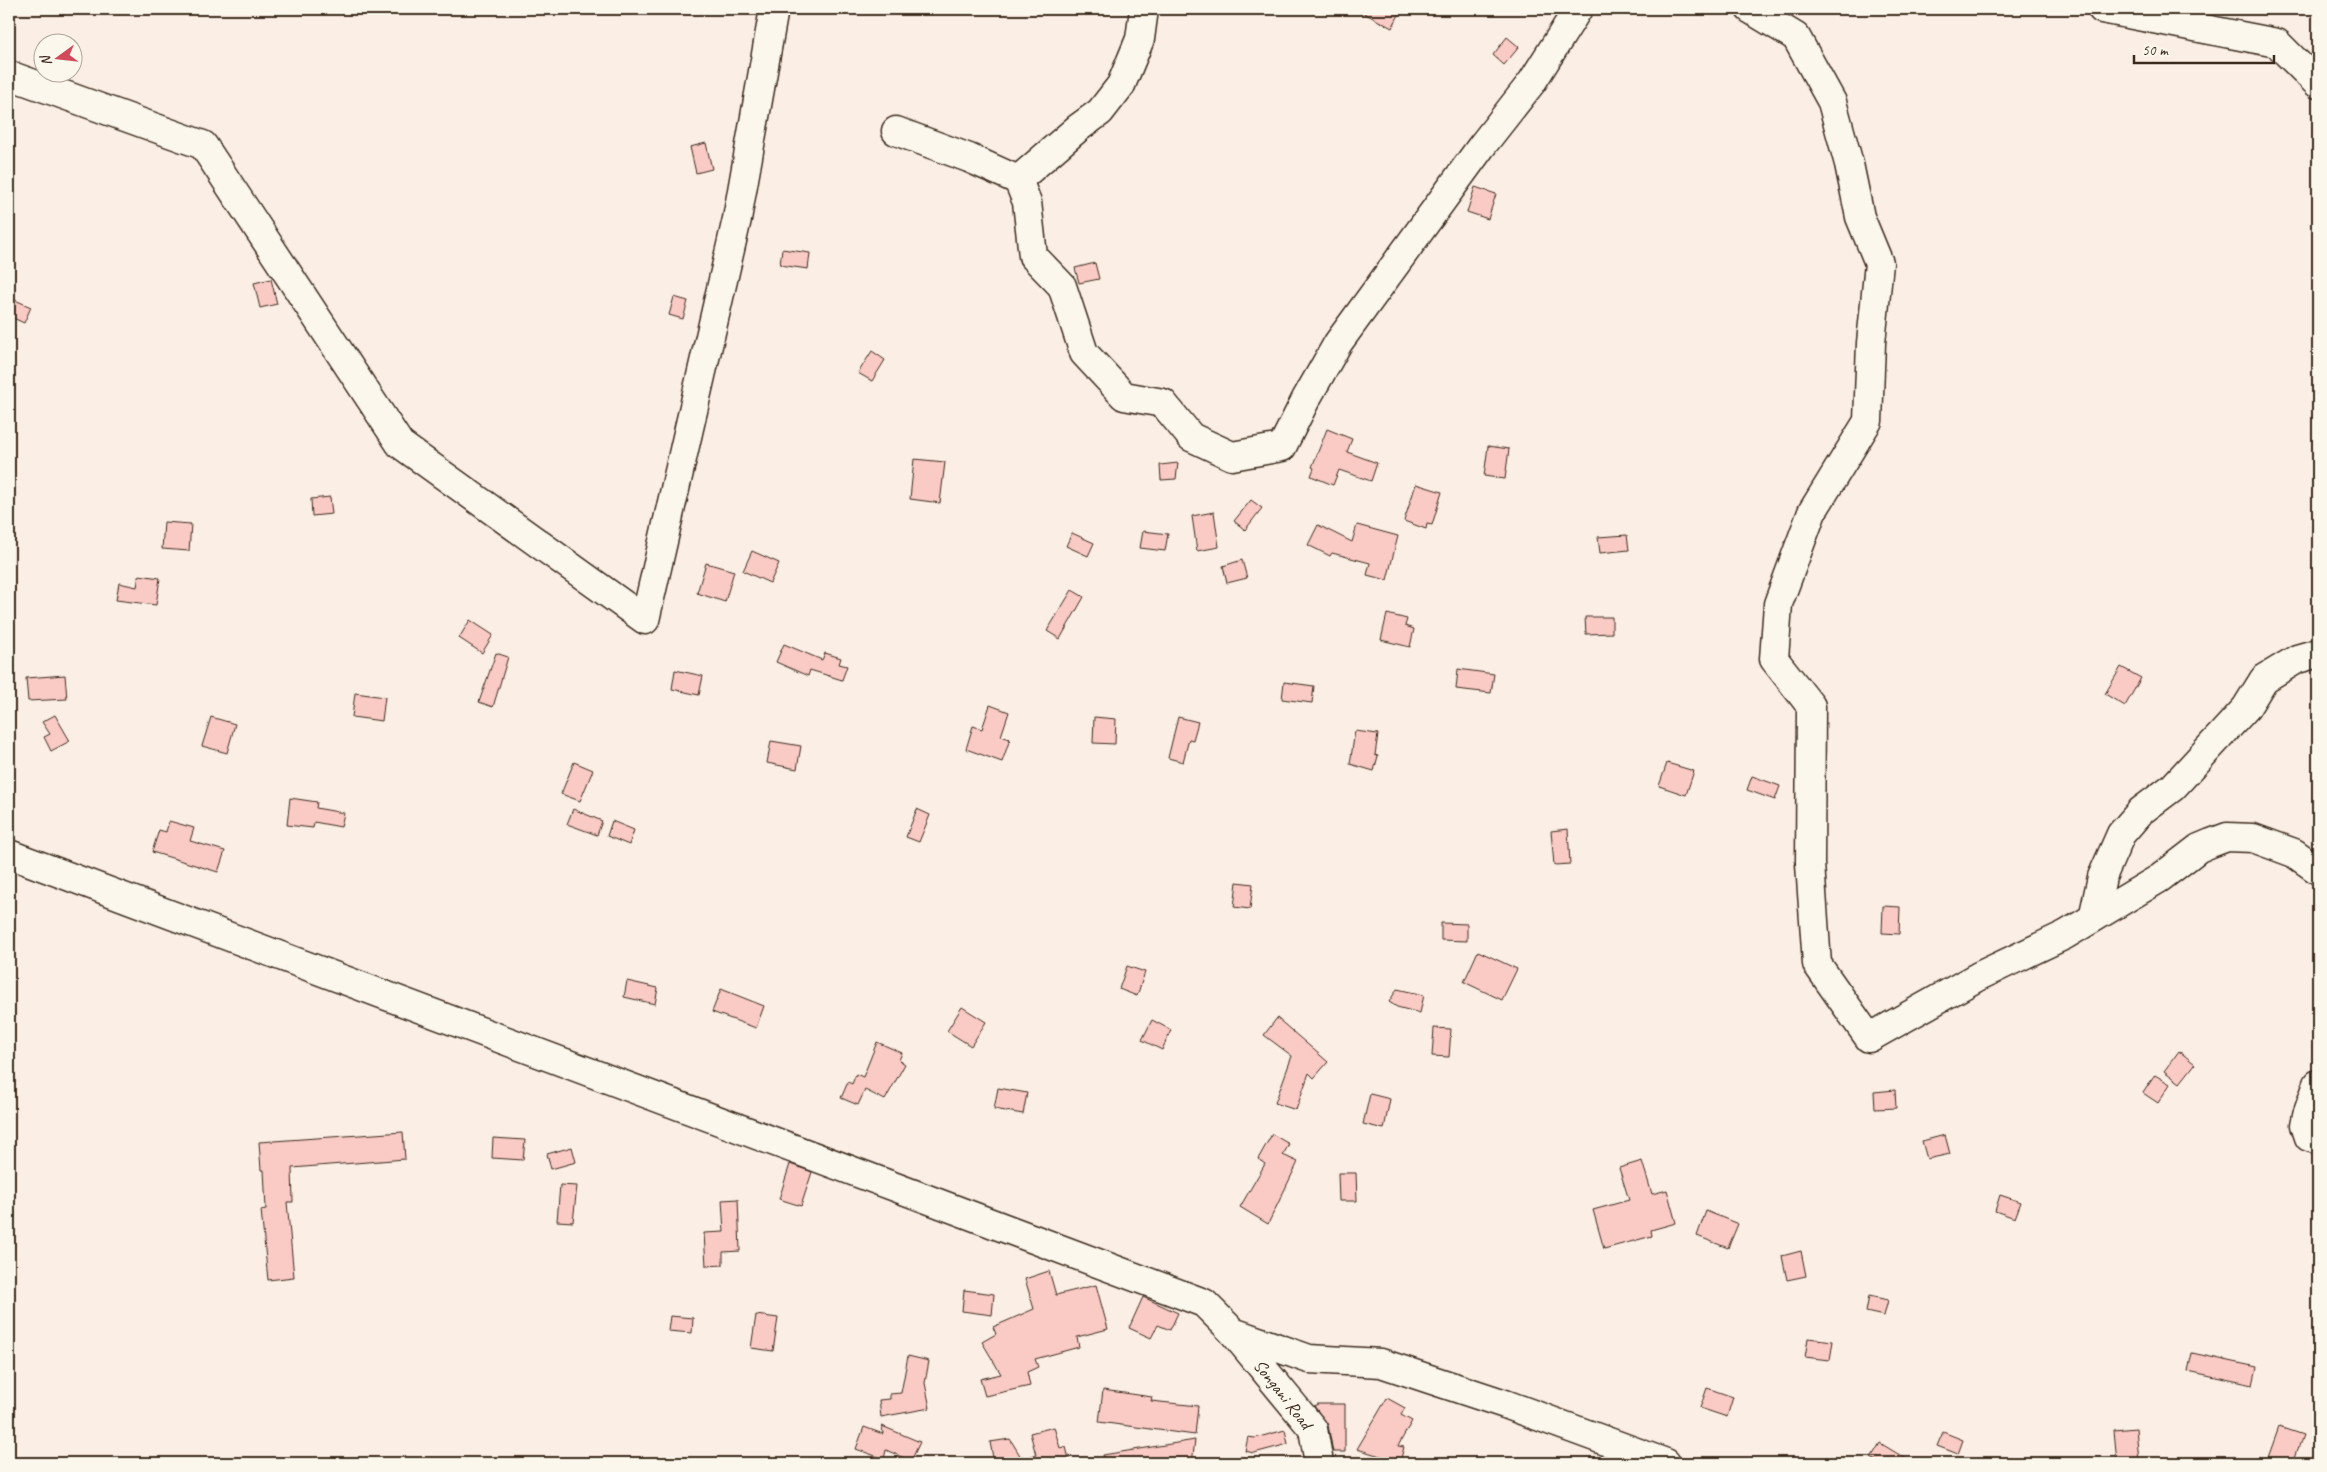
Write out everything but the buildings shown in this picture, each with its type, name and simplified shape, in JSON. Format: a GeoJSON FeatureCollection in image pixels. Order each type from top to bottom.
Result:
{"type":"FeatureCollection","features":[{"type":"Feature","properties":{"kind":"street"},"geometry":{"type":"LineString","coordinates":[[9,75],[203,145],[400,444],[645,620],[737,219],[774,9]]}},
{"type":"Feature","properties":{"kind":"street"},"geometry":{"type":"LineString","coordinates":[[1018,180],[1078,128],[1100,112],[1121,84],[1140,39],[1144,9]]}},
{"type":"Feature","properties":{"kind":"street"},"geometry":{"type":"LineString","coordinates":[[896,131],[969,158],[1018,180],[1027,202],[1033,256],[1062,286],[1084,353],[1124,396],[1163,403],[1191,437],[1232,456],[1282,447],[1338,342],[1481,147],[1532,82],[1578,9]]}},
{"type":"Feature","properties":{"kind":"street"},"geometry":{"type":"LineString","coordinates":[[1750,9],[1796,37],[1832,102],[1849,164],[1860,217],[1879,263],[1871,343],[1868,421],[1812,512],[1778,604],[1774,659],[1811,706],[1810,864],[1817,964],[1869,1038],[1979,976],[2042,948],[2160,878],[2199,848],[2227,838],[2253,838],[2274,844],[2294,853],[2318,870]]}},
{"type":"Feature","properties":{"kind":"street"},"geometry":{"type":"LineString","coordinates":[[2102,9],[2277,43],[2318,84]]}},
{"type":"Feature","properties":{"kind":"street"},"geometry":{"type":"LineString","coordinates":[[2093,918],[2102,877],[2121,834],[2141,811],[2173,787],[2246,708],[2264,679],[2296,659],[2318,653]]}},
{"type":"Feature","properties":{"kind":"street","name":"Songani Road"},"geometry":{"type":"LineString","coordinates":[[9,854],[1204,1303],[1233,1332],[1313,1429],[1319,1463]]}},
{"type":"Feature","properties":{"kind":"street"},"geometry":{"type":"LineString","coordinates":[[2318,1084],[2305,1124],[2309,1137],[2318,1140]]}},
{"type":"Feature","properties":{"kind":"street"},"geometry":{"type":"LineString","coordinates":[[1233,1332],[1309,1360],[1381,1363],[1505,1404],[1666,1463]]}}]}
